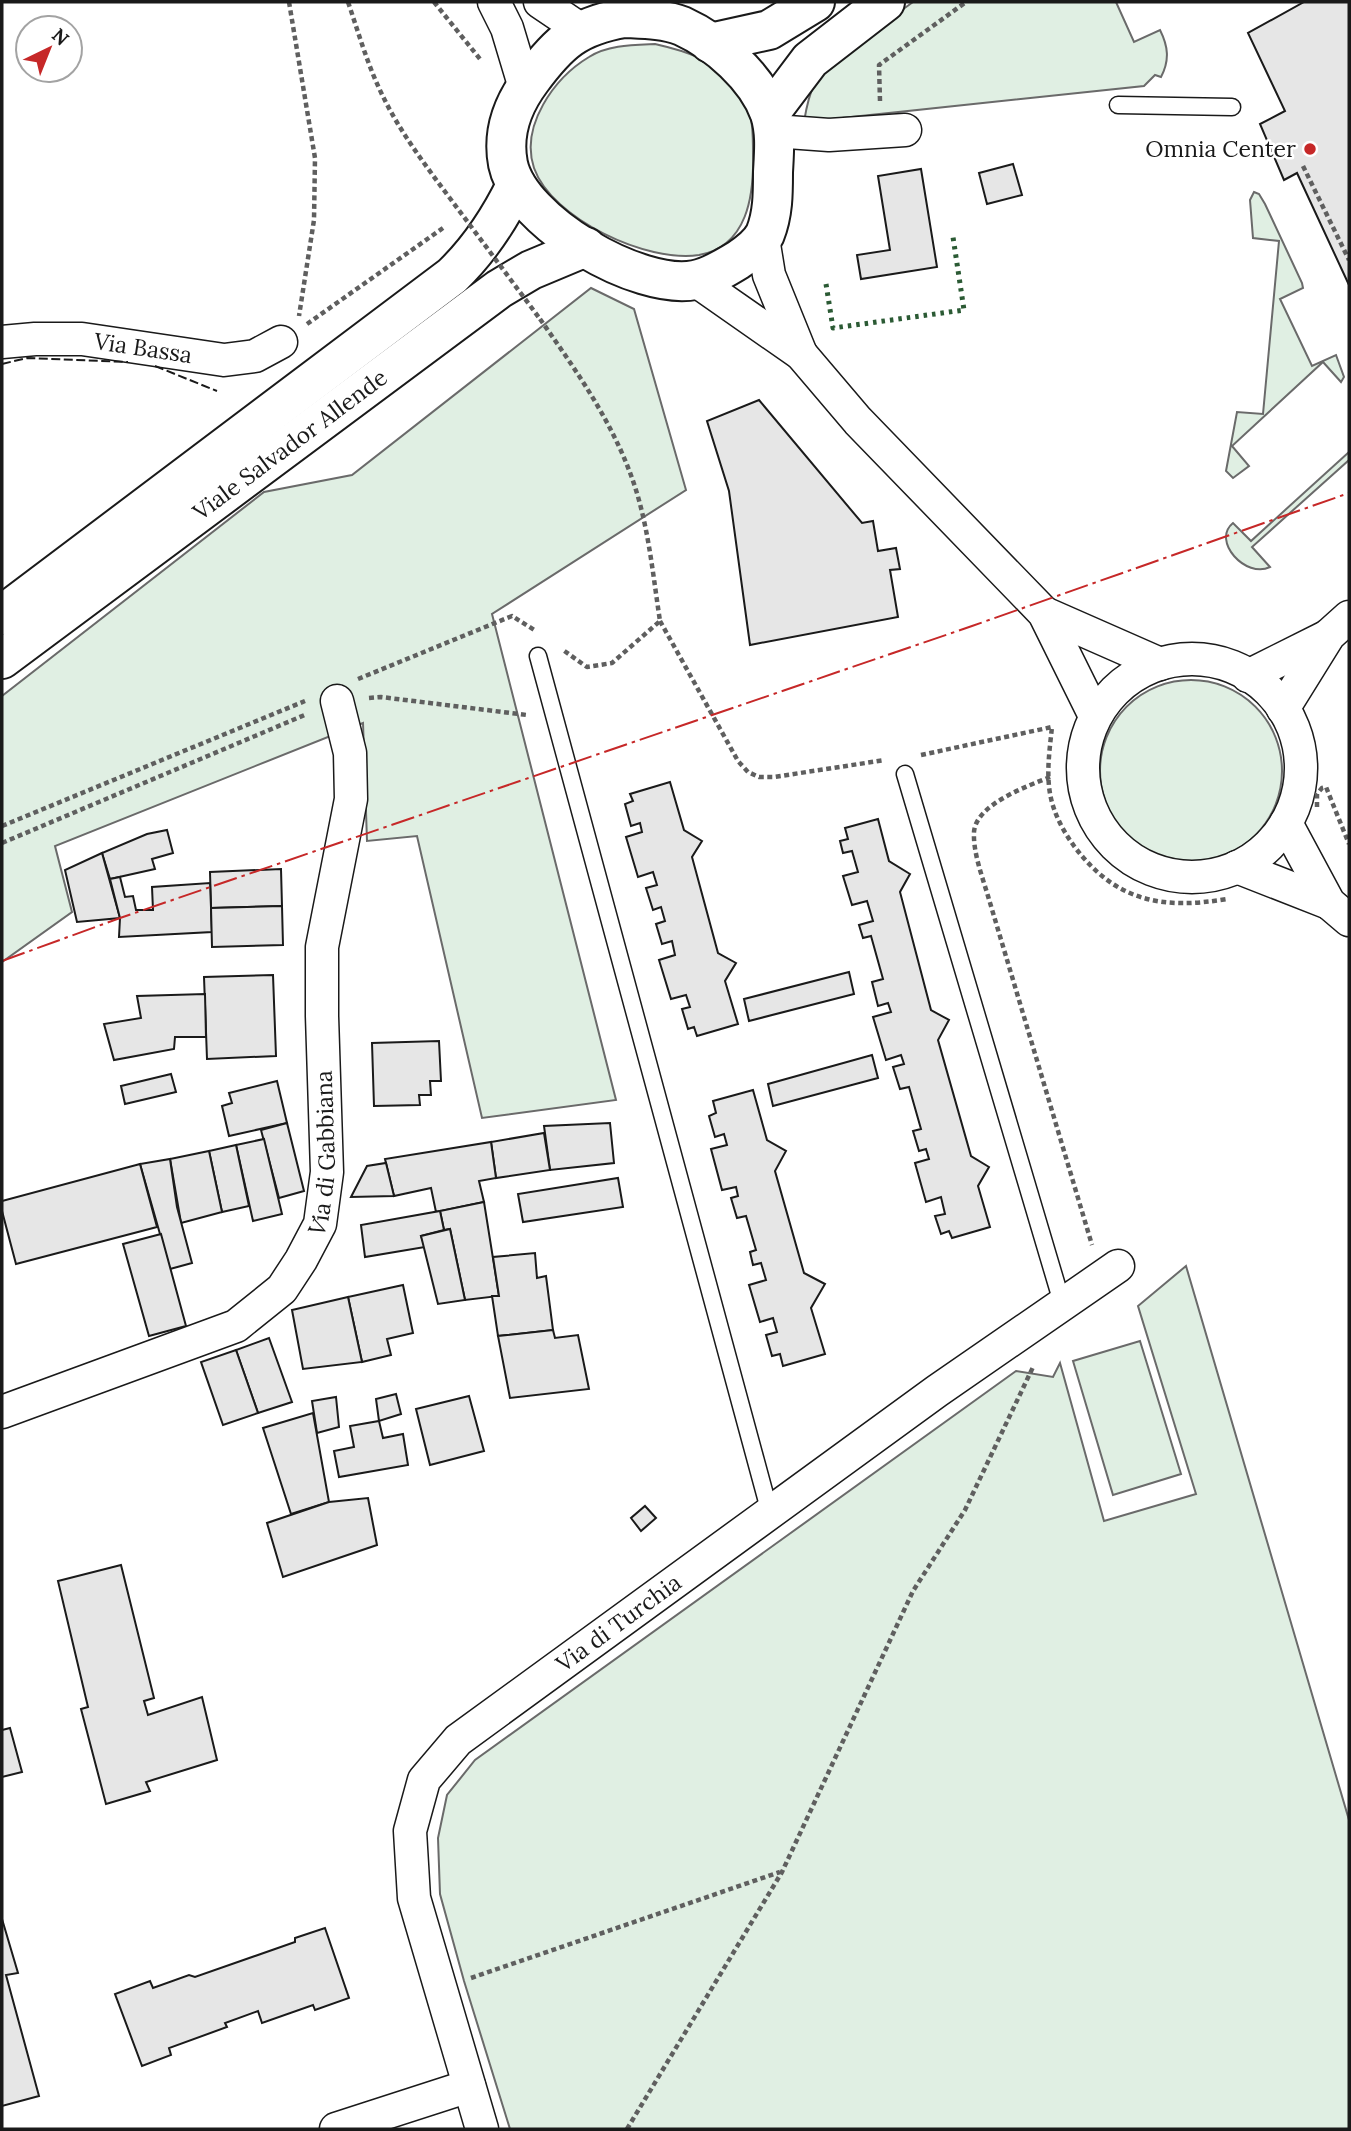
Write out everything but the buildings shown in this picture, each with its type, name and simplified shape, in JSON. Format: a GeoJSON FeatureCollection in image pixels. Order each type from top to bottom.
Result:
{"type":"FeatureCollection","features":[{"type":"Feature","properties":{"kind":"main road"},"geometry":{"type":"LineString","coordinates":[[710,44],[769,30],[815,2]]}},
{"type":"Feature","properties":{"kind":"main road"},"geometry":{"type":"LineString","coordinates":[[772,122],[810,60],[886,2]]}},
{"type":"Feature","properties":{"kind":"main road"},"geometry":{"type":"LineString","coordinates":[[624,18],[652,19],[681,26],[710,44],[751,81],[772,122],[773,202],[763,238],[745,255],[727,267],[695,280],[671,281],[649,276],[586,247],[541,214],[516,185],[508,165],[506,144],[509,122],[525,88],[555,50],[580,29],[624,18]]}},
{"type":"Feature","properties":{"kind":"main road","name":"Viale Salvador Allende"},"geometry":{"type":"LineString","coordinates":[[2,615],[452,276],[470,260],[491,233],[516,185]]}},
{"type":"Feature","properties":{"kind":"main road","name":"Viale Salvador Allende"},"geometry":{"type":"LineString","coordinates":[[2,659],[499,289],[531,270],[586,247]]}},
{"type":"Feature","properties":{"kind":"street"},"geometry":{"type":"LineString","coordinates":[[494,2],[513,46],[525,88]]}},
{"type":"Feature","properties":{"kind":"street"},"geometry":{"type":"LineString","coordinates":[[540,2],[580,29]]}},
{"type":"Feature","properties":{"kind":"street"},"geometry":{"type":"LineString","coordinates":[[772,122],[830,135],[893,131]]}},
{"type":"Feature","properties":{"kind":"street"},"geometry":{"type":"LineString","coordinates":[[763,238],[769,275],[801,354]]}},
{"type":"Feature","properties":{"kind":"street"},"geometry":{"type":"LineString","coordinates":[[695,280],[801,354],[858,421],[1044,613],[1096,716]]}},
{"type":"Feature","properties":{"kind":"street","name":"Via Bassa"},"geometry":{"type":"LineString","coordinates":[[2,342],[82,339],[224,360],[255,356],[289,337]]}},
{"type":"Feature","properties":{"kind":"street"},"geometry":{"type":"LineString","coordinates":[[1044,613],[1160,664]]}},
{"type":"Feature","properties":{"kind":"street"},"geometry":{"type":"LineString","coordinates":[[1248,676],[1339,626]]}},
{"type":"Feature","properties":{"kind":"street"},"geometry":{"type":"LineString","coordinates":[[1283,709],[1339,626]]}},
{"type":"Feature","properties":{"kind":"street"},"geometry":{"type":"LineString","coordinates":[[1190,659],[1205,660],[1220,663],[1248,676],[1262,685],[1283,709],[1296,736],[1300,765],[1297,795],[1286,823],[1270,845],[1249,861],[1209,876],[1178,877],[1142,865],[1112,843],[1088,804],[1084,782],[1084,752],[1096,716],[1122,684],[1160,664],[1190,659]]}},
{"type":"Feature","properties":{"kind":"street","name":"Via di Gabbiana"},"geometry":{"type":"LineString","coordinates":[[2,1412],[236,1326],[282,1289],[320,1224],[327,1172],[321,1016],[322,947],[351,799],[350,752],[332,695]]}},
{"type":"Feature","properties":{"kind":"street"},"geometry":{"type":"LineString","coordinates":[[1286,823],[1339,911]]}},
{"type":"Feature","properties":{"kind":"street"},"geometry":{"type":"LineString","coordinates":[[1237,867],[1339,911]]}},
{"type":"Feature","properties":{"kind":"street","name":"Via di Turchia"},"geometry":{"type":"LineString","coordinates":[[482,2129],[414,1898],[410,1831],[424,1780],[458,1740],[937,1391],[1110,1272]]}},
{"type":"Feature","properties":{"kind":"street"},"geometry":{"type":"LineString","coordinates":[[336,2129],[469,2086]]}},
{"type":"Feature","properties":{"kind":"lane"},"geometry":{"type":"LineString","coordinates":[[1118,105],[1232,107]]}},
{"type":"Feature","properties":{"kind":"lane"},"geometry":{"type":"LineString","coordinates":[[538,656],[770,1513]]}},
{"type":"Feature","properties":{"kind":"lane"},"geometry":{"type":"LineString","coordinates":[[905,774],[1063,1306]]}},
{"type":"Feature","properties":{"kind":"path"},"geometry":{"type":"LineString","coordinates":[[289,2],[315,158],[314,220],[289,337]]}},
{"type":"Feature","properties":{"kind":"path"},"geometry":{"type":"LineString","coordinates":[[348,2],[374,76],[412,147],[540,319],[599,408],[630,473],[646,532],[660,621],[730,749],[748,772],[760,778],[888,760]]}},
{"type":"Feature","properties":{"kind":"path"},"geometry":{"type":"LineString","coordinates":[[434,2],[480,58],[483,66]]}},
{"type":"Feature","properties":{"kind":"path"},"geometry":{"type":"LineString","coordinates":[[893,131],[879,65],[965,2]]}},
{"type":"Feature","properties":{"kind":"path"},"geometry":{"type":"LineString","coordinates":[[1303,166],[1349,260]]}},
{"type":"Feature","properties":{"kind":"path"},"geometry":{"type":"LineString","coordinates":[[455,220],[468,208]]}},
{"type":"Feature","properties":{"kind":"path"},"geometry":{"type":"LineString","coordinates":[[289,337],[445,227]]}},
{"type":"Feature","properties":{"kind":"path"},"geometry":{"type":"LineString","coordinates":[[2,843],[512,616],[547,639]]}},
{"type":"Feature","properties":{"kind":"path"},"geometry":{"type":"LineString","coordinates":[[557,646],[587,667],[612,663],[660,621]]}},
{"type":"Feature","properties":{"kind":"path"},"geometry":{"type":"LineString","coordinates":[[2,826],[332,695],[380,697],[554,718]]}},
{"type":"Feature","properties":{"kind":"path"},"geometry":{"type":"LineString","coordinates":[[912,756],[1052,727],[1049,787],[1060,828],[1086,862],[1112,885],[1149,901],[1194,905],[1232,898]]}},
{"type":"Feature","properties":{"kind":"path"},"geometry":{"type":"LineString","coordinates":[[1050,777],[997,802],[977,820],[974,831],[988,895],[1110,1272]]}},
{"type":"Feature","properties":{"kind":"path"},"geometry":{"type":"LineString","coordinates":[[627,2129],[782,1872],[913,1591],[965,1510],[1036,1362]]}},
{"type":"Feature","properties":{"kind":"path"},"geometry":{"type":"LineString","coordinates":[[440,1989],[782,1872]]}},
{"type":"Feature","properties":{"kind":"green space"},"geometry":{"type":"Polygon","coordinates":[[[913,2],[1116,2],[1134,42],[1160,30],[1166,47],[1166,65],[1161,77],[1155,75],[1144,86],[804,122],[810,94],[821,74],[873,30],[913,2]]]}},
{"type":"Feature","properties":{"kind":"green space"},"geometry":{"type":"Polygon","coordinates":[[[655,44],[688,53],[707,62],[742,95],[750,114],[753,170],[745,216],[728,241],[715,250],[699,255],[678,256],[654,252],[604,234],[560,204],[544,187],[534,168],[531,152],[536,120],[543,105],[564,77],[589,57],[604,50],[655,44]]]}},
{"type":"Feature","properties":{"kind":"green space"},"geometry":{"type":"Polygon","coordinates":[[[1254,192],[1259,194],[1265,204],[1302,283],[1303,288],[1280,299],[1312,366],[1336,355],[1344,377],[1341,382],[1323,362],[1232,446],[1249,466],[1233,478],[1226,471],[1237,412],[1263,414],[1279,241],[1253,238],[1250,200],[1254,192]]]}},
{"type":"Feature","properties":{"kind":"green space"},"geometry":{"type":"Polygon","coordinates":[[[591,288],[634,309],[686,490],[492,614],[616,1100],[482,1118],[417,836],[367,841],[363,723],[55,846],[72,912],[2,962],[2,696],[264,492],[352,475],[591,288]]]}},
{"type":"Feature","properties":{"kind":"green space"},"geometry":{"type":"Polygon","coordinates":[[[1349,452],[1349,460],[1252,547],[1270,567],[1251,568],[1234,556],[1226,539],[1227,531],[1233,523],[1251,541],[1349,452]]]}},
{"type":"Feature","properties":{"kind":"green space"},"geometry":{"type":"Polygon","coordinates":[[[1191,680],[1226,687],[1255,707],[1275,736],[1282,771],[1275,806],[1255,835],[1226,855],[1191,862],[1156,855],[1127,835],[1107,806],[1100,771],[1107,736],[1127,707],[1156,687],[1191,680]]]}},
{"type":"Feature","properties":{"kind":"green space"},"geometry":{"type":"Polygon","coordinates":[[[1186,1266],[1349,1820],[1349,2129],[510,2129],[440,1894],[438,1838],[447,1795],[475,1760],[1016,1371],[1053,1377],[1060,1363],[1104,1521],[1196,1494],[1138,1306],[1186,1266]]]}},
{"type":"Feature","properties":{"kind":"green space"},"geometry":{"type":"Polygon","coordinates":[[[1140,1341],[1181,1474],[1113,1495],[1073,1361],[1140,1341]]]}},
{"type":"Feature","properties":{"kind":"hedge"},"geometry":{"type":"LineString","coordinates":[[826,284],[833,328],[964,310],[953,237]]}},
{"type":"Feature","properties":{"kind":"fence"},"geometry":{"type":"LineString","coordinates":[[2,364],[27,358],[128,362]]}},
{"type":"Feature","properties":{"kind":"fence"},"geometry":{"type":"LineString","coordinates":[[155,366],[217,391]]}},
{"type":"Feature","properties":{"kind":"power"},"geometry":{"type":"LineString","coordinates":[[2,961],[1349,493]]}},
{"type":"Feature","properties":{"kind":"place","name":"Omnia Center"},"geometry":{"type":"Point","coordinates":[1310,149]}}]}
